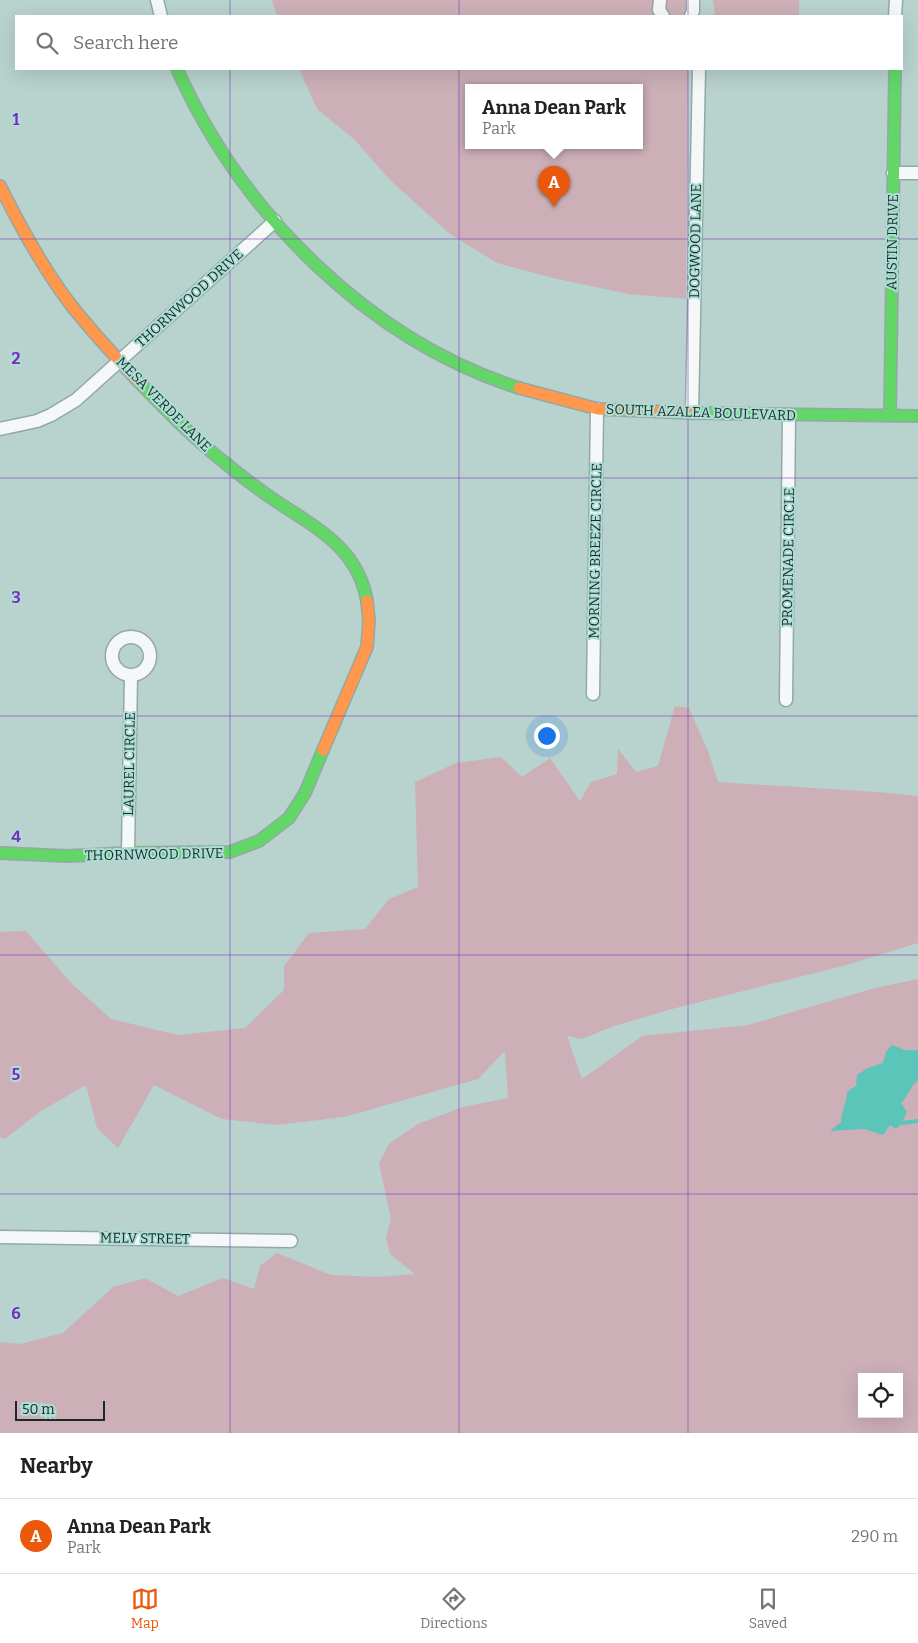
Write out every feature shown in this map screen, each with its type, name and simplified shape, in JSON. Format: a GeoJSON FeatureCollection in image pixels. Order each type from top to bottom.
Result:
{"type":"FeatureCollection","features":[{"type":"Feature","properties":{"kind":"street"},"geometry":{"type":"LineString","coordinates":[[157,0],[161,15]]}},
{"type":"Feature","properties":{"kind":"street"},"geometry":{"type":"LineString","coordinates":[[660,0],[659,10],[662,15]]}},
{"type":"Feature","properties":{"kind":"street"},"geometry":{"type":"LineString","coordinates":[[691,15],[694,5],[693,0]]}},
{"type":"Feature","properties":{"kind":"street"},"geometry":{"type":"LineString","coordinates":[[895,15],[896,0]]}},
{"type":"Feature","properties":{"kind":"street","name":"SOUTH AZALEA BOULEVARD"},"geometry":{"type":"LineString","coordinates":[[177,70],[214,142],[240,180],[275,221],[325,274],[348,294],[399,332],[418,344],[483,376],[518,389],[597,409],[644,412],[918,416]]}},
{"type":"Feature","properties":{"kind":"street","name":"DOGWOOD LANE"},"geometry":{"type":"LineString","coordinates":[[692,412],[699,70]]}},
{"type":"Feature","properties":{"kind":"street","name":"AUSTIN DRIVE"},"geometry":{"type":"LineString","coordinates":[[890,415],[895,70]]}},
{"type":"Feature","properties":{"kind":"street"},"geometry":{"type":"LineString","coordinates":[[893,173],[918,174]]}},
{"type":"Feature","properties":{"kind":"street","name":"MESA VERDE LANE"},"geometry":{"type":"LineString","coordinates":[[0,186],[38,256],[56,284],[79,314],[172,417],[246,480],[327,535],[345,552],[366,593],[370,616],[367,647]]}},
{"type":"Feature","properties":{"kind":"street","name":"THORNWOOD DRIVE"},"geometry":{"type":"LineString","coordinates":[[0,429],[37,421],[76,400],[275,221]]}},
{"type":"Feature","properties":{"kind":"street","name":"MORNING BREEZE CIRCLE"},"geometry":{"type":"LineString","coordinates":[[594,694],[597,409]]}},
{"type":"Feature","properties":{"kind":"street","name":"PROMENADE CIRCLE"},"geometry":{"type":"LineString","coordinates":[[786,700],[790,415]]}},
{"type":"Feature","properties":{"kind":"street","name":"THORNWOOD DRIVE"},"geometry":{"type":"LineString","coordinates":[[0,853],[67,856],[128,853],[230,852],[259,841],[289,818],[305,793],[367,647]]}},
{"type":"Feature","properties":{"kind":"street","name":"LAUREL CIRCLE"},"geometry":{"type":"LineString","coordinates":[[128,853],[131,675]]}},
{"type":"Feature","properties":{"kind":"street","name":"MELV STREET"},"geometry":{"type":"LineString","coordinates":[[0,1237],[290,1241]]}},
{"type":"Feature","properties":{"kind":"shaded area"},"geometry":{"type":"Polygon","coordinates":[[[272,0],[689,0],[688,15],[277,15],[272,0]]]}},
{"type":"Feature","properties":{"kind":"shaded area"},"geometry":{"type":"Polygon","coordinates":[[[713,0],[799,0],[799,15],[715,15],[713,0]]]}},
{"type":"Feature","properties":{"kind":"shaded area"},"geometry":{"type":"Polygon","coordinates":[[[299,70],[688,70],[686,299],[629,294],[557,279],[497,263],[450,234],[390,180],[355,140],[317,109],[299,70]]]}},
{"type":"Feature","properties":{"kind":"shaded area"},"geometry":{"type":"Polygon","coordinates":[[[675,706],[689,708],[709,754],[718,782],[918,796],[918,943],[843,966],[672,1009],[614,1026],[582,1039],[567,1036],[582,1079],[642,1036],[748,1025],[875,988],[918,979],[918,1433],[0,1433],[0,1342],[20,1344],[63,1333],[113,1287],[145,1278],[178,1296],[223,1278],[254,1289],[260,1266],[277,1253],[331,1275],[379,1277],[415,1274],[390,1254],[386,1238],[391,1219],[379,1163],[389,1144],[418,1124],[463,1107],[508,1098],[505,1051],[478,1079],[344,1117],[276,1125],[222,1119],[154,1085],[118,1148],[97,1128],[86,1085],[41,1111],[5,1139],[0,1137],[0,932],[26,931],[72,984],[111,1019],[178,1035],[245,1028],[284,990],[284,966],[309,933],[365,929],[389,899],[418,887],[415,782],[456,763],[501,757],[522,777],[550,758],[580,801],[591,782],[617,774],[618,749],[636,772],[658,766],[675,706]]]}},
{"type":"Feature","properties":{"kind":"shaded area"},"geometry":{"type":"Polygon","coordinates":[[[892,1045],[904,1050],[918,1050],[918,1080],[901,1103],[907,1112],[902,1123],[896,1129],[890,1125],[883,1135],[864,1129],[830,1131],[841,1122],[847,1092],[856,1086],[857,1075],[868,1068],[883,1063],[886,1052],[892,1045]]]}},
{"type":"Feature","properties":{"kind":"waterway"},"geometry":{"type":"LineString","coordinates":[[902,1123],[918,1121]]}},
{"type":"Feature","properties":{"kind":"traffic: fast"},"geometry":{"type":"LineString","coordinates":[[178,70],[204,122],[236,172],[274,220],[315,264],[361,304],[411,338],[464,366],[519,388]]}},
{"type":"Feature","properties":{"kind":"traffic: fast"},"geometry":{"type":"LineString","coordinates":[[890,415],[895,70]]}},
{"type":"Feature","properties":{"kind":"traffic: fast"},"geometry":{"type":"LineString","coordinates":[[138,381],[213,453],[256,487],[333,541],[355,567],[367,601]]}},
{"type":"Feature","properties":{"kind":"traffic: fast"},"geometry":{"type":"LineString","coordinates":[[692,413],[918,416]]}},
{"type":"Feature","properties":{"kind":"traffic: fast"},"geometry":{"type":"LineString","coordinates":[[0,853],[67,856],[128,853],[230,852],[259,841],[289,818],[305,793],[323,750]]}},
{"type":"Feature","properties":{"kind":"traffic: slow"},"geometry":{"type":"LineString","coordinates":[[0,186],[31,245],[58,287],[84,322],[138,381]]}},
{"type":"Feature","properties":{"kind":"traffic: slow"},"geometry":{"type":"LineString","coordinates":[[519,388],[598,409],[692,413]]}},
{"type":"Feature","properties":{"kind":"traffic: slow"},"geometry":{"type":"LineString","coordinates":[[323,750],[367,647],[369,621],[367,601]]}},
{"type":"Feature","properties":{"kind":"place","name":"Anna Dean Park"},"geometry":{"type":"Point","coordinates":[554,207]}}]}
